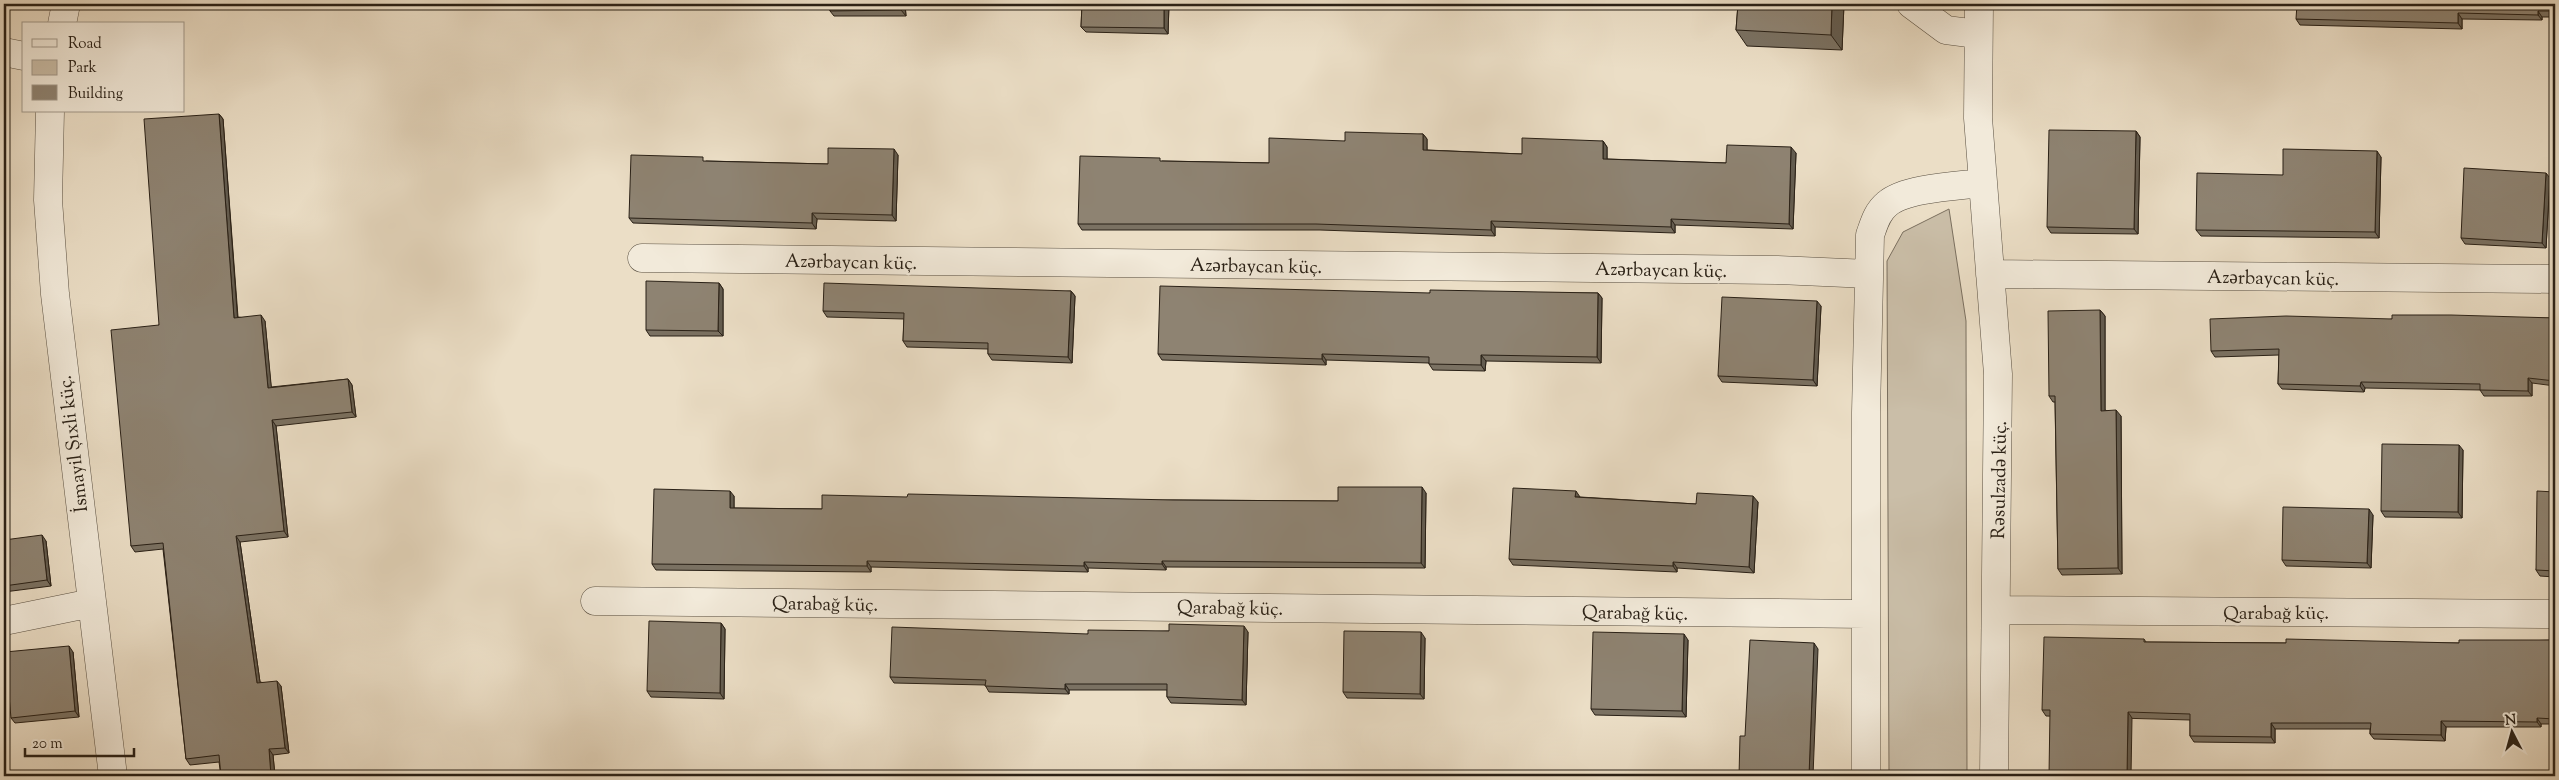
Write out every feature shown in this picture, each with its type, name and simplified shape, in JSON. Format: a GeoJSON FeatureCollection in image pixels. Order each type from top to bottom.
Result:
{"type":"FeatureCollection","features":[{"type":"Feature","properties":{"kind":"street"},"geometry":{"type":"LineString","coordinates":[[62,22],[66,4]]}},
{"type":"Feature","properties":{"kind":"street"},"geometry":{"type":"LineString","coordinates":[[1911,4],[1946,30],[1977,34],[1979,4]]}},
{"type":"Feature","properties":{"kind":"street","name":"Rəsulzadə küç."},"geometry":{"type":"LineString","coordinates":[[1977,34],[1982,184],[1998,374],[1994,776]]}},
{"type":"Feature","properties":{"kind":"street"},"geometry":{"type":"LineString","coordinates":[[4,52],[22,56]]}},
{"type":"Feature","properties":{"kind":"street","name":"İsmayil Şıxli küç."},"geometry":{"type":"LineString","coordinates":[[50,112],[48,200],[55,294],[113,776]]}},
{"type":"Feature","properties":{"kind":"street"},"geometry":{"type":"LineString","coordinates":[[1866,776],[1870,235],[1878,215],[1887,203],[1922,190],[1982,184]]}},
{"type":"Feature","properties":{"kind":"street","name":"Azərbaycan küç."},"geometry":{"type":"LineString","coordinates":[[642,258],[1777,270],[1869,274]]}},
{"type":"Feature","properties":{"kind":"street","name":"Azərbaycan küç."},"geometry":{"type":"LineString","coordinates":[[1990,274],[2555,279]]}},
{"type":"Feature","properties":{"kind":"street","name":"Qarabağ küç."},"geometry":{"type":"LineString","coordinates":[[594,601],[1866,614]]}},
{"type":"Feature","properties":{"kind":"street"},"geometry":{"type":"LineString","coordinates":[[4,621],[92,603]]}},
{"type":"Feature","properties":{"kind":"street","name":"Qarabağ küç."},"geometry":{"type":"LineString","coordinates":[[1996,610],[2555,614]]}},
{"type":"Feature","properties":{"kind":"green space"},"geometry":{"type":"Polygon","coordinates":[[[1949,209],[1966,321],[1967,776],[1889,776],[1887,261],[1903,232],[1949,209]]]}},
{"type":"Feature","properties":{"kind":"building"},"geometry":{"type":"Polygon","coordinates":[[[830,4],[901,4],[901,10],[830,11],[830,4]]]}},
{"type":"Feature","properties":{"kind":"building"},"geometry":{"type":"Polygon","coordinates":[[[1082,4],[1164,4],[1164,28],[1081,27],[1082,4]]]}},
{"type":"Feature","properties":{"kind":"building"},"geometry":{"type":"Polygon","coordinates":[[[1738,4],[1832,4],[1831,35],[1736,30],[1738,4]]]}},
{"type":"Feature","properties":{"kind":"building"},"geometry":{"type":"Polygon","coordinates":[[[2297,4],[2555,4],[2555,11],[2538,11],[2538,15],[2458,13],[2458,23],[2296,19],[2297,4]]]}},
{"type":"Feature","properties":{"kind":"building"},"geometry":{"type":"Polygon","coordinates":[[[219,114],[234,318],[261,315],[268,388],[348,379],[352,412],[272,420],[284,531],[236,536],[257,683],[277,681],[285,748],[269,749],[271,776],[221,776],[219,755],[186,759],[163,543],[131,546],[111,330],[159,325],[144,119],[219,114]]]}},
{"type":"Feature","properties":{"kind":"building"},"geometry":{"type":"Polygon","coordinates":[[[2049,130],[2136,131],[2134,229],[2047,227],[2049,130]]]}},
{"type":"Feature","properties":{"kind":"building"},"geometry":{"type":"Polygon","coordinates":[[[1345,132],[1423,134],[1423,150],[1522,154],[1522,138],[1603,141],[1603,159],[1726,163],[1727,145],[1791,147],[1789,224],[1671,219],[1671,227],[1491,221],[1491,230],[1316,224],[1078,224],[1080,156],[1160,158],[1160,161],[1269,163],[1269,138],[1345,141],[1345,132]]]}},
{"type":"Feature","properties":{"kind":"building"},"geometry":{"type":"Polygon","coordinates":[[[828,148],[894,149],[892,215],[812,213],[812,223],[629,218],[631,155],[703,157],[703,161],[828,164],[828,148]]]}},
{"type":"Feature","properties":{"kind":"building"},"geometry":{"type":"Polygon","coordinates":[[[2283,149],[2377,151],[2375,232],[2196,230],[2197,173],[2283,175],[2283,149]]]}},
{"type":"Feature","properties":{"kind":"building"},"geometry":{"type":"Polygon","coordinates":[[[2464,168],[2546,173],[2542,243],[2461,238],[2464,168]]]}},
{"type":"Feature","properties":{"kind":"building"},"geometry":{"type":"Polygon","coordinates":[[[646,281],[719,283],[718,331],[646,330],[646,281]]]}},
{"type":"Feature","properties":{"kind":"building"},"geometry":{"type":"Polygon","coordinates":[[[824,283],[1071,291],[1068,357],[988,354],[988,343],[903,341],[904,313],[823,311],[824,283]]]}},
{"type":"Feature","properties":{"kind":"building"},"geometry":{"type":"Polygon","coordinates":[[[1160,286],[1430,293],[1430,290],[1598,293],[1597,357],[1481,355],[1481,365],[1429,364],[1429,357],[1322,354],[1322,359],[1158,354],[1160,286]]]}},
{"type":"Feature","properties":{"kind":"building"},"geometry":{"type":"Polygon","coordinates":[[[1722,297],[1817,301],[1813,380],[1718,376],[1722,297]]]}},
{"type":"Feature","properties":{"kind":"building"},"geometry":{"type":"Polygon","coordinates":[[[2100,310],[2101,411],[2116,410],[2118,568],[2058,569],[2055,396],[2049,396],[2048,311],[2100,310]]]}},
{"type":"Feature","properties":{"kind":"building"},"geometry":{"type":"Polygon","coordinates":[[[2392,315],[2555,318],[2555,381],[2528,378],[2528,391],[2480,390],[2480,384],[2361,382],[2360,386],[2278,384],[2279,349],[2211,351],[2210,319],[2286,316],[2392,319],[2392,315]]]}},
{"type":"Feature","properties":{"kind":"building"},"geometry":{"type":"Polygon","coordinates":[[[2382,444],[2459,445],[2458,512],[2381,511],[2382,444]]]}},
{"type":"Feature","properties":{"kind":"building"},"geometry":{"type":"Polygon","coordinates":[[[1338,487],[1422,487],[1421,563],[1162,561],[1162,564],[1084,562],[1084,566],[867,561],[867,566],[652,564],[654,489],[730,491],[730,508],[822,509],[822,495],[907,497],[908,494],[1173,500],[1338,501],[1338,487]]]}},
{"type":"Feature","properties":{"kind":"building"},"geometry":{"type":"Polygon","coordinates":[[[1513,488],[1576,491],[1575,497],[1696,504],[1697,493],[1753,496],[1749,567],[1673,562],[1673,566],[1509,559],[1513,488]]]}},
{"type":"Feature","properties":{"kind":"building"},"geometry":{"type":"Polygon","coordinates":[[[2537,491],[2555,492],[2555,571],[2536,570],[2537,491]]]}},
{"type":"Feature","properties":{"kind":"building"},"geometry":{"type":"Polygon","coordinates":[[[2283,507],[2369,509],[2367,563],[2282,560],[2283,507]]]}},
{"type":"Feature","properties":{"kind":"building"},"geometry":{"type":"Polygon","coordinates":[[[42,535],[47,580],[4,586],[4,540],[42,535]]]}},
{"type":"Feature","properties":{"kind":"building"},"geometry":{"type":"Polygon","coordinates":[[[649,621],[721,623],[720,693],[647,691],[649,621]]]}},
{"type":"Feature","properties":{"kind":"building"},"geometry":{"type":"Polygon","coordinates":[[[1169,624],[1244,626],[1242,700],[1167,697],[1167,684],[1065,684],[1065,689],[985,686],[986,680],[890,677],[892,627],[1088,634],[1088,630],[1169,631],[1169,624]]]}},
{"type":"Feature","properties":{"kind":"building"},"geometry":{"type":"Polygon","coordinates":[[[1344,631],[1421,632],[1420,694],[1343,692],[1344,631]]]}},
{"type":"Feature","properties":{"kind":"building"},"geometry":{"type":"Polygon","coordinates":[[[1593,632],[1684,634],[1682,711],[1591,709],[1593,632]]]}},
{"type":"Feature","properties":{"kind":"building"},"geometry":{"type":"Polygon","coordinates":[[[2044,637],[2144,639],[2144,642],[2286,643],[2286,639],[2459,643],[2459,640],[2555,640],[2555,719],[2537,718],[2537,722],[2441,721],[2441,735],[2370,734],[2371,723],[2271,723],[2271,737],[2190,736],[2190,714],[2128,712],[2127,776],[2049,776],[2050,710],[2042,710],[2044,637]]]}},
{"type":"Feature","properties":{"kind":"building"},"geometry":{"type":"Polygon","coordinates":[[[1750,640],[1814,643],[1809,776],[1739,776],[1740,736],[1745,736],[1750,640]]]}},
{"type":"Feature","properties":{"kind":"building"},"geometry":{"type":"Polygon","coordinates":[[[69,646],[75,711],[11,718],[5,652],[69,646]]]}}]}
